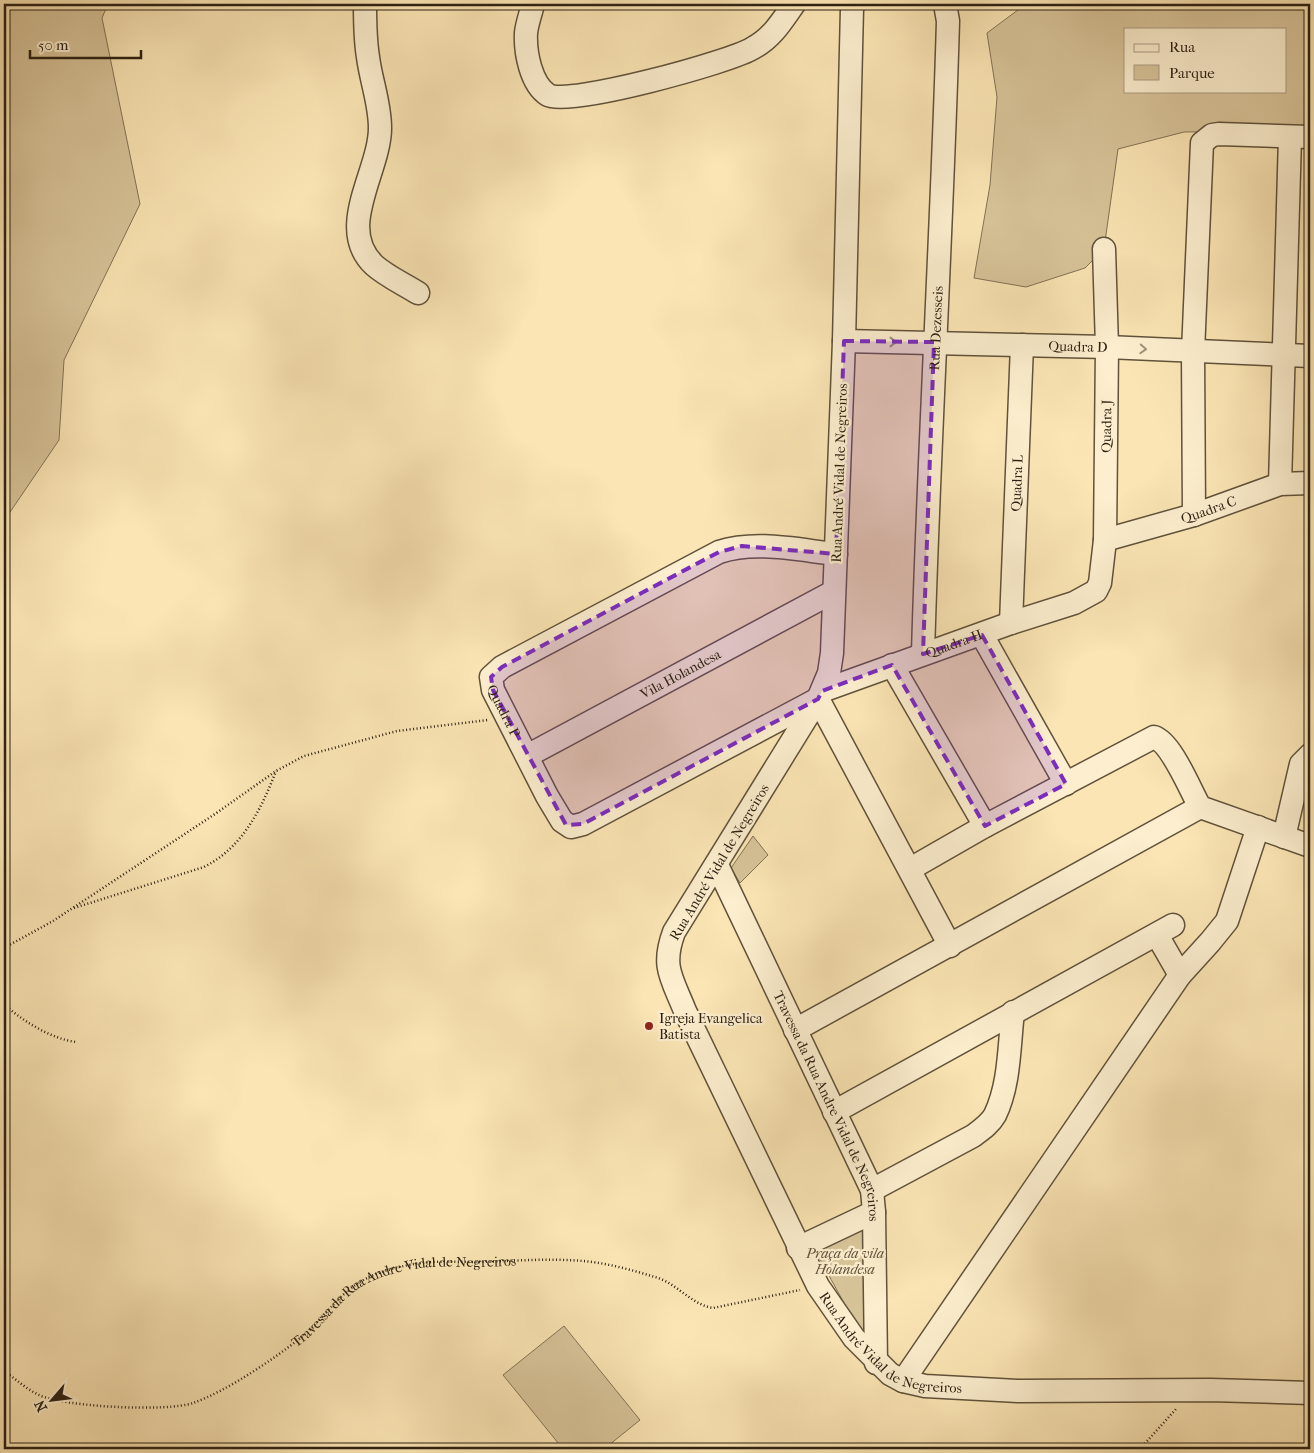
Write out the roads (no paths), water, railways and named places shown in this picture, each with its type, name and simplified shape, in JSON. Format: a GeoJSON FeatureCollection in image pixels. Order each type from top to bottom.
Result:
{"type":"FeatureCollection","features":[{"type":"Feature","properties":{"kind":"street"},"geometry":{"type":"LineString","coordinates":[[365,4],[368,58],[380,115],[380,133],[376,158],[360,209],[357,231],[361,246],[372,264],[418,293]]}},
{"type":"Feature","properties":{"kind":"street"},"geometry":{"type":"LineString","coordinates":[[533,4],[526,31],[530,65],[543,91],[550,97],[559,99],[575,98],[739,56],[769,37],[794,4]]}},
{"type":"Feature","properties":{"kind":"street","name":"Rua André Vidal de Negreiros"},"geometry":{"type":"LineString","coordinates":[[854,4],[852,8],[844,334],[836,554],[832,653],[829,673],[820,695],[674,932],[667,951],[667,965],[685,1011],[818,1286],[854,1338],[876,1363],[903,1382],[925,1386],[1018,1391],[1211,1390],[1310,1394]]}},
{"type":"Feature","properties":{"kind":"street","name":"Rua Dezesseis"},"geometry":{"type":"LineString","coordinates":[[923,654],[934,334],[945,130],[948,21],[945,4]]}},
{"type":"Feature","properties":{"kind":"street"},"geometry":{"type":"LineString","coordinates":[[1194,515],[1194,344],[1202,143],[1212,135],[1300,137],[1282,347],[1280,484]]}},
{"type":"Feature","properties":{"kind":"street","name":"Quadra J"},"geometry":{"type":"LineString","coordinates":[[1086,598],[1093,594],[1100,583],[1105,540],[1106,339],[1104,248]]}},
{"type":"Feature","properties":{"kind":"street","name":"Quadra D"},"geometry":{"type":"LineString","coordinates":[[844,334],[934,334],[1106,339],[1282,347],[1310,356]]}},
{"type":"Feature","properties":{"kind":"street","name":"Quadra D"},"geometry":{"type":"LineString","coordinates":[[934,334],[1022,344],[1106,339]]}},
{"type":"Feature","properties":{"kind":"street","name":"Quadra D"},"geometry":{"type":"LineString","coordinates":[[1282,347],[1310,340]]}},
{"type":"Feature","properties":{"kind":"street","name":"Quadra L"},"geometry":{"type":"LineString","coordinates":[[1010,623],[1022,344]]}},
{"type":"Feature","properties":{"kind":"street","name":"Quadra C"},"geometry":{"type":"LineString","coordinates":[[1105,540],[1194,515],[1280,484],[1310,482]]}},
{"type":"Feature","properties":{"kind":"street","name":"Quadra P"},"geometry":{"type":"LineString","coordinates":[[820,695],[571,827],[562,821],[506,717],[490,682],[494,673],[720,552],[733,548],[754,546],[836,554]]}},
{"type":"Feature","properties":{"kind":"street","name":"Vila Holandesa"},"geometry":{"type":"LineString","coordinates":[[527,756],[833,592]]}},
{"type":"Feature","properties":{"kind":"street","name":"Quadra H"},"geometry":{"type":"LineString","coordinates":[[820,695],[892,665],[1086,598]]}},
{"type":"Feature","properties":{"kind":"street"},"geometry":{"type":"LineString","coordinates":[[982,635],[1066,784]]}},
{"type":"Feature","properties":{"kind":"street"},"geometry":{"type":"LineString","coordinates":[[892,665],[986,826]]}},
{"type":"Feature","properties":{"kind":"street"},"geometry":{"type":"LineString","coordinates":[[820,695],[950,946]]}},
{"type":"Feature","properties":{"kind":"street"},"geometry":{"type":"LineString","coordinates":[[910,868],[1154,737],[1159,739],[1169,749],[1200,807],[1310,846]]}},
{"type":"Feature","properties":{"kind":"street"},"geometry":{"type":"LineString","coordinates":[[1284,837],[1301,764],[1310,755]]}},
{"type":"Feature","properties":{"kind":"street"},"geometry":{"type":"LineString","coordinates":[[795,1030],[1200,807]]}},
{"type":"Feature","properties":{"kind":"street"},"geometry":{"type":"LineString","coordinates":[[903,1382],[1180,975],[1215,937],[1226,921],[1258,827]]}},
{"type":"Feature","properties":{"kind":"street","name":"Travessa da Rua Andre Vidal de Negreiros"},"geometry":{"type":"LineString","coordinates":[[717,865],[872,1190],[876,1363]]}},
{"type":"Feature","properties":{"kind":"street"},"geometry":{"type":"LineString","coordinates":[[834,1112],[1165,930],[1180,975]]}},
{"type":"Feature","properties":{"kind":"street"},"geometry":{"type":"LineString","coordinates":[[872,1190],[973,1136],[986,1127],[995,1115],[1005,1082],[1013,1012]]}},
{"type":"Feature","properties":{"kind":"street"},"geometry":{"type":"LineString","coordinates":[[798,1248],[874,1212]]}},
{"type":"Feature","properties":{"kind":"place","name":"Igreja Evangelica Batista"},"geometry":{"type":"Point","coordinates":[649,1026]}},
{"type":"Feature","properties":{"kind":"park label","name":"Praça da vila Holandesa"},"geometry":{"type":"Point","coordinates":[845,1262]}}]}
